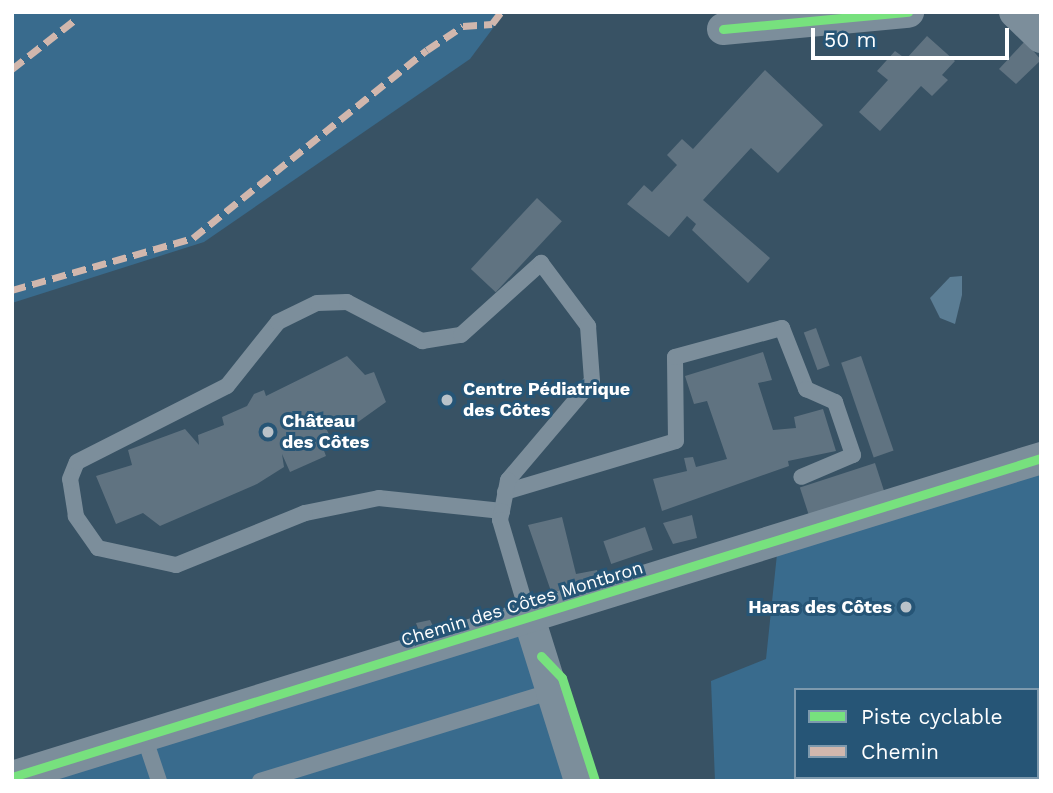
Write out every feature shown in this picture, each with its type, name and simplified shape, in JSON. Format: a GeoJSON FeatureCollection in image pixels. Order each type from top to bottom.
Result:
{"type":"FeatureCollection","features":[{"type":"Feature","properties":{"kind":"street"},"geometry":{"type":"LineString","coordinates":[[723,29],[830,24],[908,12]]}},
{"type":"Feature","properties":{"kind":"street"},"geometry":{"type":"LineString","coordinates":[[1015,12],[1041,37]]}},
{"type":"Feature","properties":{"kind":"street","name":"Chemin des Côtes Montbron"},"geometry":{"type":"LineString","coordinates":[[12,777],[1041,458]]}},
{"type":"Feature","properties":{"kind":"street"},"geometry":{"type":"LineString","coordinates":[[529,618],[580,781]]}},
{"type":"Feature","properties":{"kind":"lane"},"geometry":{"type":"LineString","coordinates":[[502,511],[379,498],[305,513],[176,565],[97,548],[76,516],[70,479],[77,462],[227,386],[278,321],[317,303],[347,302],[422,341],[461,335],[541,263],[588,326],[592,381],[508,480],[502,511],[529,618]]}},
{"type":"Feature","properties":{"kind":"lane"},"geometry":{"type":"LineString","coordinates":[[505,492],[676,441],[675,357],[782,328],[806,389],[835,402],[853,455],[801,477]]}},
{"type":"Feature","properties":{"kind":"lane"},"geometry":{"type":"LineString","coordinates":[[260,781],[552,691]]}},
{"type":"Feature","properties":{"kind":"lane"},"geometry":{"type":"LineString","coordinates":[[144,736],[159,781]]}},
{"type":"Feature","properties":{"kind":"shaded area"},"geometry":{"type":"Polygon","coordinates":[[[12,12],[505,12],[470,59],[204,242],[12,303],[12,12]]]}},
{"type":"Feature","properties":{"kind":"shaded area"},"geometry":{"type":"Polygon","coordinates":[[[962,276],[962,295],[955,324],[940,318],[930,298],[950,277],[962,276]]]}},
{"type":"Feature","properties":{"kind":"shaded area","name":"Haras des Côtes"},"geometry":{"type":"Polygon","coordinates":[[[1041,473],[1041,781],[715,781],[711,681],[766,659],[777,554],[1041,473]]]}},
{"type":"Feature","properties":{"kind":"shaded area"},"geometry":{"type":"Polygon","coordinates":[[[522,635],[576,781],[43,781],[522,635]]]}},
{"type":"Feature","properties":{"kind":"building"},"geometry":{"type":"Polygon","coordinates":[[[927,36],[955,61],[942,75],[948,80],[932,96],[921,86],[880,131],[859,112],[888,80],[877,71],[895,51],[906,59],[927,36]]]}},
{"type":"Feature","properties":{"kind":"building"},"geometry":{"type":"Polygon","coordinates":[[[1025,41],[1041,60],[1016,84],[999,69],[1025,41]]]}},
{"type":"Feature","properties":{"kind":"building"},"geometry":{"type":"Polygon","coordinates":[[[765,70],[823,125],[778,173],[751,148],[703,200],[770,258],[748,283],[692,230],[696,224],[687,216],[669,237],[627,204],[644,185],[652,192],[677,165],[667,155],[682,139],[693,149],[765,70]]]}},
{"type":"Feature","properties":{"kind":"building"},"geometry":{"type":"Polygon","coordinates":[[[537,198],[562,221],[496,292],[471,269],[537,198]]]}},
{"type":"Feature","properties":{"kind":"building"},"geometry":{"type":"Polygon","coordinates":[[[816,328],[830,366],[817,370],[804,332],[816,328]]]}},
{"type":"Feature","properties":{"kind":"building"},"geometry":{"type":"Polygon","coordinates":[[[763,352],[772,380],[758,383],[773,430],[796,428],[794,417],[823,409],[836,451],[788,461],[789,466],[662,511],[653,479],[687,471],[684,458],[693,457],[696,467],[727,459],[707,401],[694,404],[685,376],[763,352]]]}},
{"type":"Feature","properties":{"kind":"building","name":"Château des Côtes"},"geometry":{"type":"Polygon","coordinates":[[[347,356],[365,375],[374,372],[386,402],[358,422],[351,418],[326,428],[331,439],[321,443],[326,456],[290,472],[282,454],[284,467],[257,484],[160,526],[143,513],[116,524],[96,476],[132,465],[128,450],[185,429],[199,445],[198,435],[224,425],[222,417],[247,406],[254,394],[264,390],[266,396],[347,356]]]}},
{"type":"Feature","properties":{"kind":"building"},"geometry":{"type":"Polygon","coordinates":[[[861,356],[894,451],[874,457],[841,363],[861,356]]]}},
{"type":"Feature","properties":{"kind":"building"},"geometry":{"type":"Polygon","coordinates":[[[875,463],[886,497],[811,522],[800,487],[875,463]]]}},
{"type":"Feature","properties":{"kind":"building"},"geometry":{"type":"Polygon","coordinates":[[[692,515],[697,538],[673,544],[663,523],[692,515]]]}},
{"type":"Feature","properties":{"kind":"building"},"geometry":{"type":"Polygon","coordinates":[[[562,517],[576,574],[597,570],[600,583],[553,597],[528,525],[562,517]]]}},
{"type":"Feature","properties":{"kind":"building"},"geometry":{"type":"Polygon","coordinates":[[[645,527],[653,550],[611,564],[603,541],[645,527]]]}},
{"type":"Feature","properties":{"kind":"building"},"geometry":{"type":"Polygon","coordinates":[[[430,620],[436,632],[421,636],[416,623],[430,620]]]}},
{"type":"Feature","properties":{"kind":"marked path"},"geometry":{"type":"LineString","coordinates":[[12,290],[193,238],[427,50],[463,26],[492,24],[501,12]]}},
{"type":"Feature","properties":{"kind":"marked path"},"geometry":{"type":"LineString","coordinates":[[12,69],[76,19]]}},
{"type":"Feature","properties":{"kind":"cycle path"},"geometry":{"type":"LineString","coordinates":[[723,29],[908,12]]}},
{"type":"Feature","properties":{"kind":"cycle path"},"geometry":{"type":"LineString","coordinates":[[12,777],[1041,458]]}},
{"type":"Feature","properties":{"kind":"cycle path"},"geometry":{"type":"LineString","coordinates":[[541,656],[562,678],[595,781]]}},
{"type":"Feature","properties":{"kind":"place","name":"Centre Pédiatrique des Côtes"},"geometry":{"type":"Point","coordinates":[447,400]}},
{"type":"Feature","properties":{"kind":"place","name":"Château des Côtes"},"geometry":{"type":"Point","coordinates":[268,432]}},
{"type":"Feature","properties":{"kind":"place","name":"Haras des Côtes"},"geometry":{"type":"Point","coordinates":[906,607]}}]}
